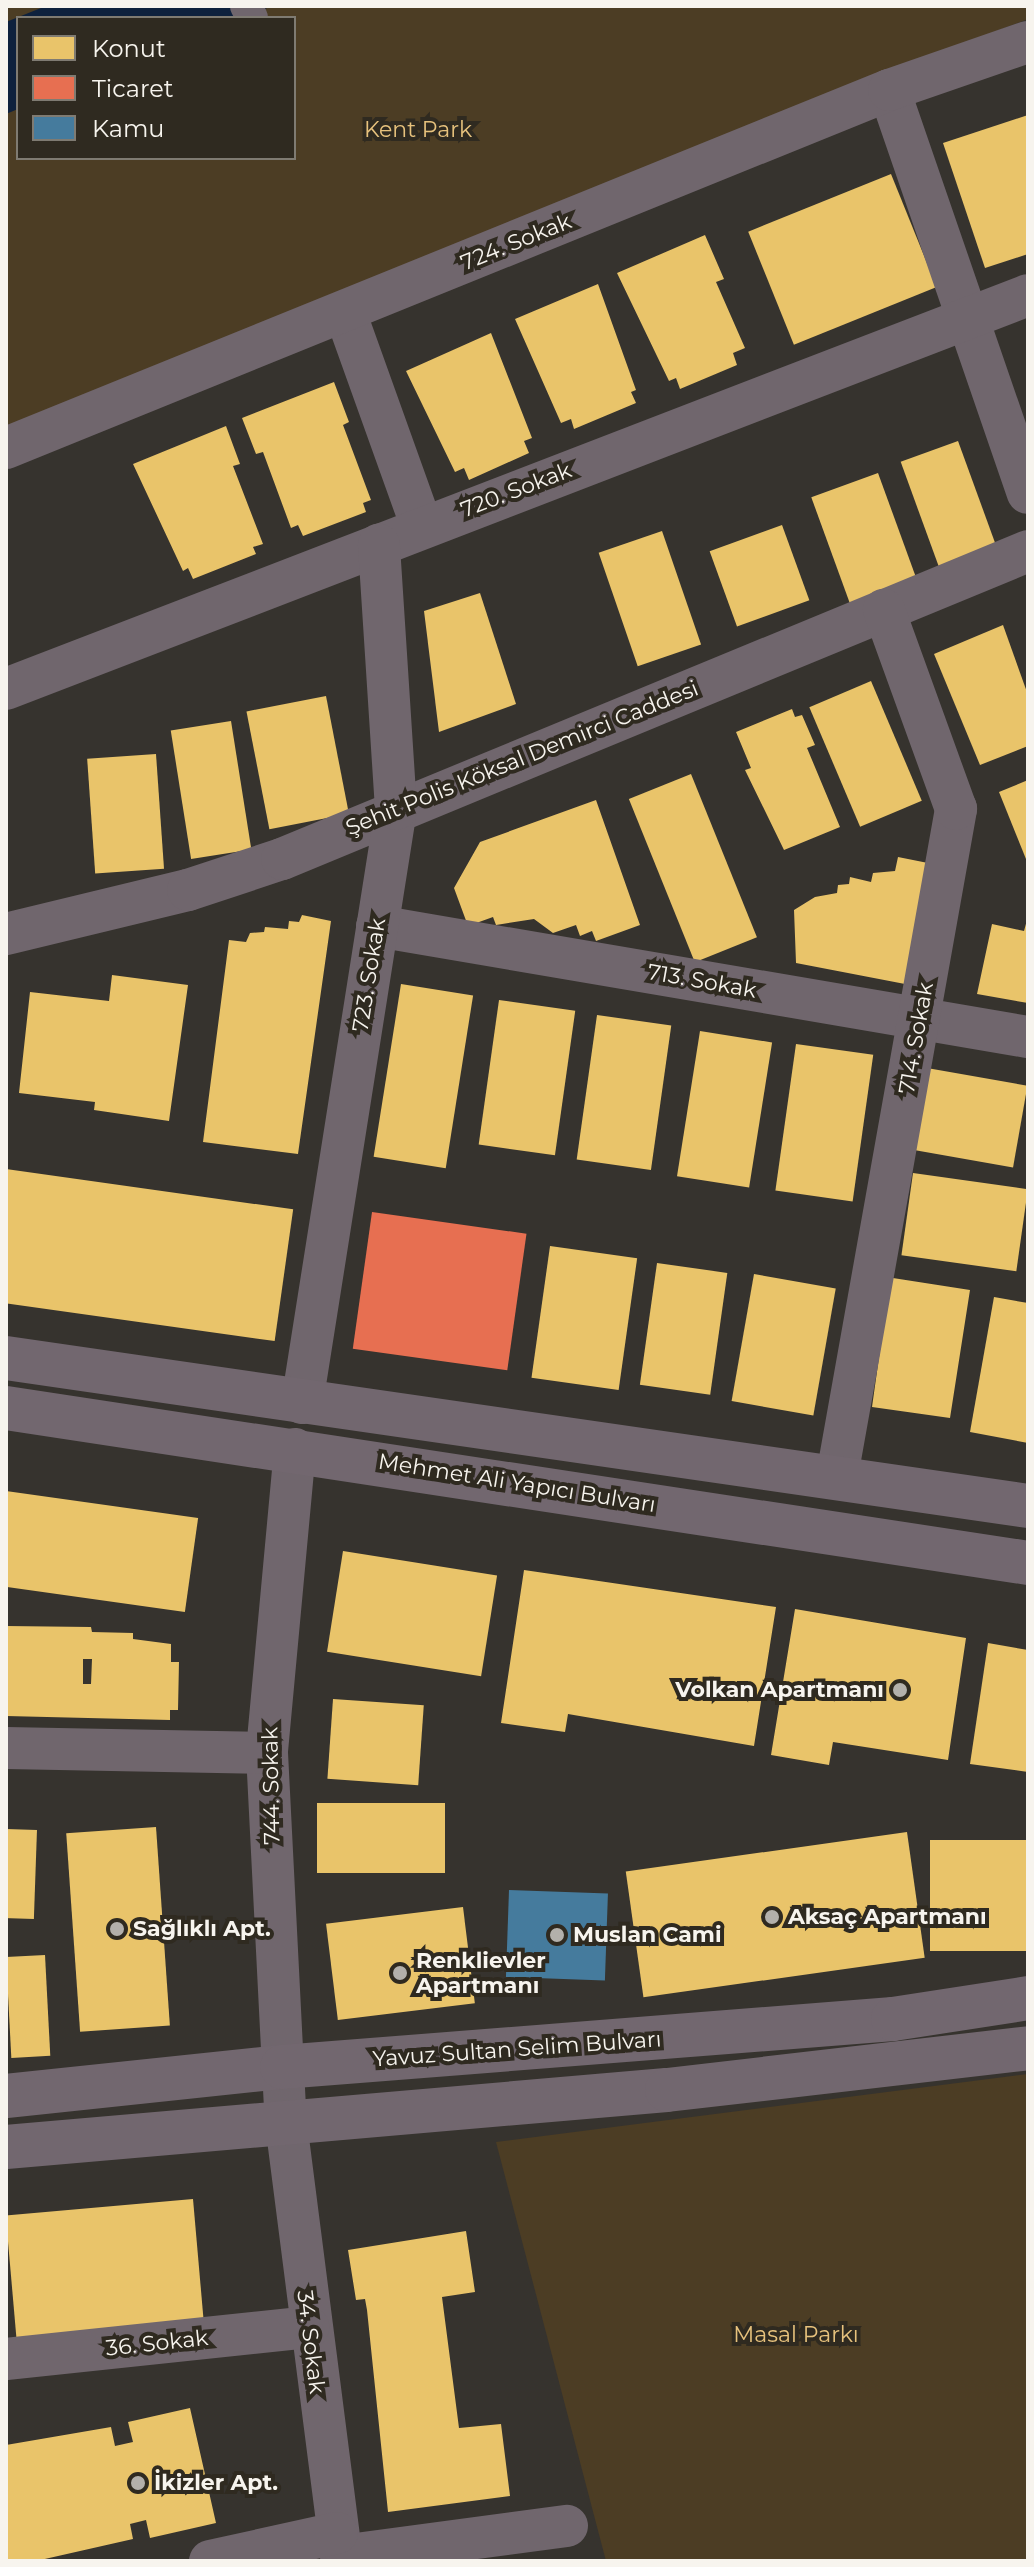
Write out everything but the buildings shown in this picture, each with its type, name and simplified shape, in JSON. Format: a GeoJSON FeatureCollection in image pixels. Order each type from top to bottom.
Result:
{"type":"FeatureCollection","features":[{"type":"Feature","properties":{"kind":"main road"},"geometry":{"type":"LineString","coordinates":[[6,1358],[1028,1506]]}},
{"type":"Feature","properties":{"kind":"main road","name":"Mehmet Ali Yapıcı Bulvarı"},"geometry":{"type":"LineString","coordinates":[[6,1408],[295,1449],[1028,1563]]}},
{"type":"Feature","properties":{"kind":"main road","name":"Yavuz Sultan Selim Bulvarı"},"geometry":{"type":"LineString","coordinates":[[6,2096],[282,2067],[893,2019],[1028,1998]]}},
{"type":"Feature","properties":{"kind":"main road"},"geometry":{"type":"LineString","coordinates":[[6,2147],[667,2090],[1028,2048]]}},
{"type":"Feature","properties":{"kind":"street","name":"724. Sokak"},"geometry":{"type":"LineString","coordinates":[[6,448],[889,90],[1028,42]]}},
{"type":"Feature","properties":{"kind":"street"},"geometry":{"type":"LineString","coordinates":[[889,90],[1028,493]]}},
{"type":"Feature","properties":{"kind":"street","name":"720. Sokak"},"geometry":{"type":"LineString","coordinates":[[6,689],[1028,295]]}},
{"type":"Feature","properties":{"kind":"street"},"geometry":{"type":"LineString","coordinates":[[345,312],[422,527]]}},
{"type":"Feature","properties":{"kind":"street","name":"723. Sokak"},"geometry":{"type":"LineString","coordinates":[[302,1403],[396,809],[379,545]]}},
{"type":"Feature","properties":{"kind":"street","name":"Şehit Polis Köksal Demirci Caddesi"},"geometry":{"type":"LineString","coordinates":[[6,934],[188,890],[282,859],[396,809],[1028,551]]}},
{"type":"Feature","properties":{"kind":"street","name":"714. Sokak"},"geometry":{"type":"LineString","coordinates":[[837,1476],[956,809],[884,610]]}},
{"type":"Feature","properties":{"kind":"street","name":"713. Sokak"},"geometry":{"type":"LineString","coordinates":[[377,926],[1028,1037]]}},
{"type":"Feature","properties":{"kind":"street","name":"744. Sokak"},"geometry":{"type":"LineString","coordinates":[[286,2123],[267,1753],[295,1449]]}},
{"type":"Feature","properties":{"kind":"street"},"geometry":{"type":"LineString","coordinates":[[6,1748],[267,1753]]}},
{"type":"Feature","properties":{"kind":"street","name":"34. Sokak"},"geometry":{"type":"LineString","coordinates":[[286,2123],[308,2327],[340,2550]]}},
{"type":"Feature","properties":{"kind":"street","name":"36. Sokak"},"geometry":{"type":"LineString","coordinates":[[6,2359],[308,2327]]}},
{"type":"Feature","properties":{"kind":"street"},"geometry":{"type":"LineString","coordinates":[[210,2561],[567,2526]]}},
{"type":"Feature","properties":{"kind":"green space","name":"Kent Park"},"geometry":{"type":"Polygon","coordinates":[[[6,6],[1028,6],[1028,19],[706,143],[6,431],[6,6]]]}},
{"type":"Feature","properties":{"kind":"green space","name":"Masal Parkı"},"geometry":{"type":"Polygon","coordinates":[[[1028,2074],[1028,2561],[606,2561],[496,2142],[1028,2074]]]}},
{"type":"Feature","properties":{"kind":"water"},"geometry":{"type":"Polygon","coordinates":[[[46,6],[272,6],[248,16],[21,16],[46,6]]]}},
{"type":"Feature","properties":{"kind":"water"},"geometry":{"type":"Polygon","coordinates":[[[16,18],[16,110],[6,114],[6,22],[16,18]]]}},
{"type":"Feature","properties":{"kind":"place","name":"Volkan Apartmanı"},"geometry":{"type":"Point","coordinates":[900,1690]}},
{"type":"Feature","properties":{"kind":"place","name":"Aksaç Apartmanı"},"geometry":{"type":"Point","coordinates":[772,1917]}},
{"type":"Feature","properties":{"kind":"place","name":"Sağlıklı Apt."},"geometry":{"type":"Point","coordinates":[117,1929]}},
{"type":"Feature","properties":{"kind":"place","name":"Muslan Cami"},"geometry":{"type":"Point","coordinates":[557,1935]}},
{"type":"Feature","properties":{"kind":"place","name":"Renklievler Apartmanı"},"geometry":{"type":"Point","coordinates":[400,1973]}},
{"type":"Feature","properties":{"kind":"place","name":"İkizler Apt."},"geometry":{"type":"Point","coordinates":[138,2483]}}]}
